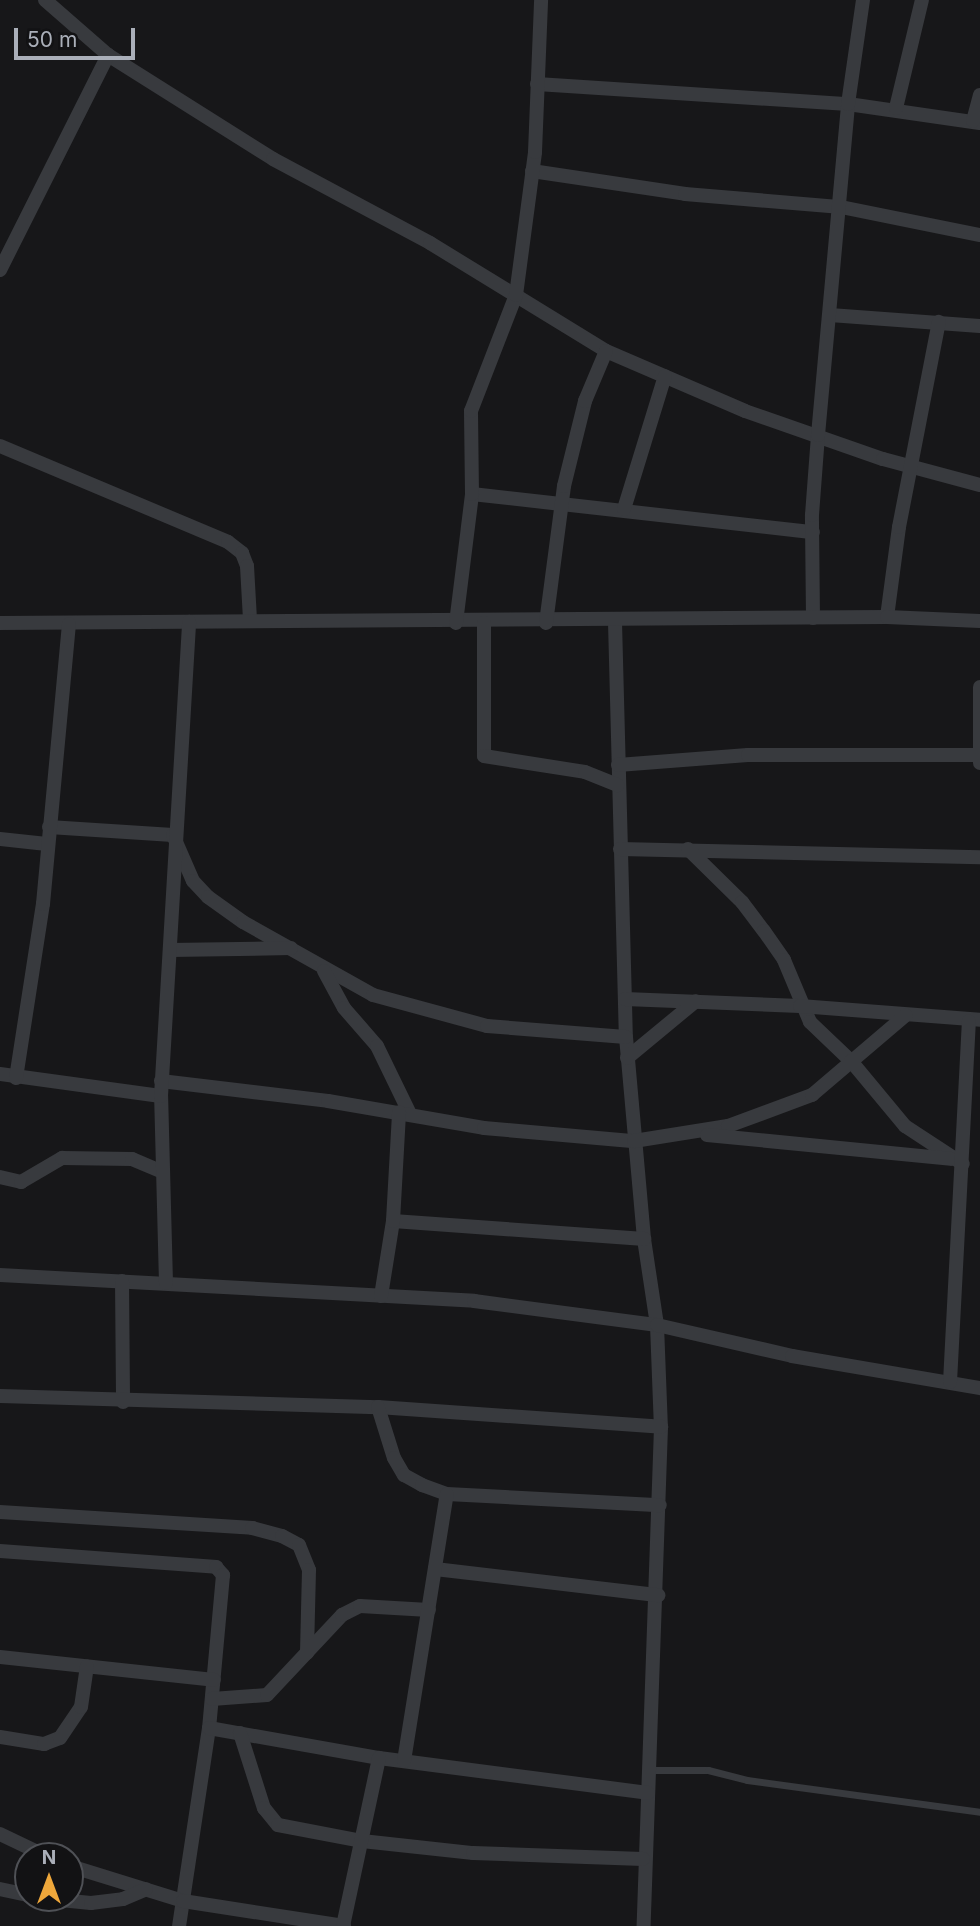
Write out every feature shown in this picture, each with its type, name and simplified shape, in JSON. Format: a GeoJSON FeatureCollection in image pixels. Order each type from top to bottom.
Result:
{"type":"FeatureCollection","features":[{"type":"Feature","properties":{"kind":"street"},"geometry":{"type":"LineString","coordinates":[[45,0],[108,55],[273,159],[516,295],[606,351],[818,435],[912,467],[980,485]]}},
{"type":"Feature","properties":{"kind":"street"},"geometry":{"type":"LineString","coordinates":[[456,623],[472,494],[471,411],[516,295],[532,171],[541,0]]}},
{"type":"Feature","properties":{"kind":"street"},"geometry":{"type":"LineString","coordinates":[[813,618],[813,532],[818,435],[841,207],[848,104],[863,0]]}},
{"type":"Feature","properties":{"kind":"street"},"geometry":{"type":"LineString","coordinates":[[896,108],[922,0]]}},
{"type":"Feature","properties":{"kind":"street"},"geometry":{"type":"LineString","coordinates":[[0,270],[108,55]]}},
{"type":"Feature","properties":{"kind":"street"},"geometry":{"type":"LineString","coordinates":[[537,84],[896,108],[976,122],[980,95]]}},
{"type":"Feature","properties":{"kind":"street"},"geometry":{"type":"LineString","coordinates":[[532,171],[685,194],[841,207],[980,235]]}},
{"type":"Feature","properties":{"kind":"street"},"geometry":{"type":"LineString","coordinates":[[830,314],[980,326]]}},
{"type":"Feature","properties":{"kind":"street"},"geometry":{"type":"LineString","coordinates":[[887,617],[939,322]]}},
{"type":"Feature","properties":{"kind":"street"},"geometry":{"type":"LineString","coordinates":[[546,623],[562,501],[585,401],[606,351]]}},
{"type":"Feature","properties":{"kind":"street"},"geometry":{"type":"LineString","coordinates":[[624,509],[665,376]]}},
{"type":"Feature","properties":{"kind":"street"},"geometry":{"type":"LineString","coordinates":[[0,446],[228,542],[242,553],[247,566],[250,620]]}},
{"type":"Feature","properties":{"kind":"street"},"geometry":{"type":"LineString","coordinates":[[472,494],[562,501],[813,532]]}},
{"type":"Feature","properties":{"kind":"street"},"geometry":{"type":"LineString","coordinates":[[0,623],[250,620],[546,623],[887,617],[980,621]]}},
{"type":"Feature","properties":{"kind":"street"},"geometry":{"type":"LineString","coordinates":[[166,1283],[160,1096],[170,950],[173,835],[189,622]]}},
{"type":"Feature","properties":{"kind":"street"},"geometry":{"type":"LineString","coordinates":[[614,622],[627,1058],[644,1239],[657,1325],[661,1427],[657,1595],[643,1860],[644,1926]]}},
{"type":"Feature","properties":{"kind":"street"},"geometry":{"type":"LineString","coordinates":[[484,623],[484,756],[585,772],[618,785]]}},
{"type":"Feature","properties":{"kind":"street"},"geometry":{"type":"LineString","coordinates":[[16,1078],[49,827],[69,624]]}},
{"type":"Feature","properties":{"kind":"street"},"geometry":{"type":"LineString","coordinates":[[618,765],[748,755],[979,759],[980,687]]}},
{"type":"Feature","properties":{"kind":"street"},"geometry":{"type":"LineString","coordinates":[[49,827],[173,835]]}},
{"type":"Feature","properties":{"kind":"street"},"geometry":{"type":"LineString","coordinates":[[173,835],[193,881],[208,897],[243,922],[292,948],[348,985],[428,1013],[540,1033],[626,1037]]}},
{"type":"Feature","properties":{"kind":"street"},"geometry":{"type":"LineString","coordinates":[[0,839],[47,844]]}},
{"type":"Feature","properties":{"kind":"street"},"geometry":{"type":"LineString","coordinates":[[620,849],[980,857]]}},
{"type":"Feature","properties":{"kind":"street"},"geometry":{"type":"LineString","coordinates":[[688,849],[743,902],[764,931],[784,960],[800,1006],[810,1022],[851,1061],[889,1110],[957,1162]]}},
{"type":"Feature","properties":{"kind":"street"},"geometry":{"type":"LineString","coordinates":[[170,950],[292,948]]}},
{"type":"Feature","properties":{"kind":"street"},"geometry":{"type":"LineString","coordinates":[[324,970],[344,1008],[377,1046],[405,1113],[393,1221],[381,1296]]}},
{"type":"Feature","properties":{"kind":"street"},"geometry":{"type":"LineString","coordinates":[[625,999],[800,1006],[974,1020],[957,1162],[950,1382]]}},
{"type":"Feature","properties":{"kind":"street"},"geometry":{"type":"LineString","coordinates":[[627,1058],[696,1001]]}},
{"type":"Feature","properties":{"kind":"street"},"geometry":{"type":"LineString","coordinates":[[161,1081],[405,1113],[484,1128],[634,1141],[695,1134],[811,1095],[906,1015]]}},
{"type":"Feature","properties":{"kind":"street"},"geometry":{"type":"LineString","coordinates":[[0,1074],[160,1096]]}},
{"type":"Feature","properties":{"kind":"street"},"geometry":{"type":"LineString","coordinates":[[695,1134],[957,1162]]}},
{"type":"Feature","properties":{"kind":"street"},"geometry":{"type":"LineString","coordinates":[[0,1177],[21,1182],[62,1158],[131,1159],[162,1172]]}},
{"type":"Feature","properties":{"kind":"street"},"geometry":{"type":"LineString","coordinates":[[393,1221],[644,1239]]}},
{"type":"Feature","properties":{"kind":"street"},"geometry":{"type":"LineString","coordinates":[[0,1275],[474,1301],[657,1325],[792,1356],[980,1388]]}},
{"type":"Feature","properties":{"kind":"street"},"geometry":{"type":"LineString","coordinates":[[122,1281],[122,1402]]}},
{"type":"Feature","properties":{"kind":"street"},"geometry":{"type":"LineString","coordinates":[[0,1396],[122,1402],[378,1407],[661,1427]]}},
{"type":"Feature","properties":{"kind":"street"},"geometry":{"type":"LineString","coordinates":[[378,1407],[404,1475],[447,1494],[660,1505]]}},
{"type":"Feature","properties":{"kind":"street"},"geometry":{"type":"LineString","coordinates":[[404,1760],[447,1494]]}},
{"type":"Feature","properties":{"kind":"street"},"geometry":{"type":"LineString","coordinates":[[0,1512],[252,1528],[282,1536],[299,1545],[309,1570],[307,1653]]}},
{"type":"Feature","properties":{"kind":"street"},"geometry":{"type":"LineString","coordinates":[[0,1551],[216,1567],[223,1575],[209,1728],[180,1926]]}},
{"type":"Feature","properties":{"kind":"street"},"geometry":{"type":"LineString","coordinates":[[435,1569],[657,1595]]}},
{"type":"Feature","properties":{"kind":"street"},"geometry":{"type":"LineString","coordinates":[[212,1699],[267,1695],[342,1615],[360,1605],[429,1609]]}},
{"type":"Feature","properties":{"kind":"street"},"geometry":{"type":"LineString","coordinates":[[0,1657],[214,1680]]}},
{"type":"Feature","properties":{"kind":"street"},"geometry":{"type":"LineString","coordinates":[[0,1737],[44,1744],[60,1738],[81,1707],[87,1666]]}},
{"type":"Feature","properties":{"kind":"street"},"geometry":{"type":"LineString","coordinates":[[209,1728],[379,1758],[648,1793]]}},
{"type":"Feature","properties":{"kind":"street"},"geometry":{"type":"LineString","coordinates":[[240,1733],[264,1808],[278,1825],[362,1841],[473,1853],[643,1860]]}},
{"type":"Feature","properties":{"kind":"street"},"geometry":{"type":"LineString","coordinates":[[84,1870],[183,1901],[344,1926],[379,1758]]}},
{"type":"Feature","properties":{"kind":"street"},"geometry":{"type":"LineString","coordinates":[[0,1834],[17,1842]]}},
{"type":"Feature","properties":{"kind":"street"},"geometry":{"type":"LineString","coordinates":[[84,1902],[123,1899],[146,1889]]}},
{"type":"Feature","properties":{"kind":"lane"},"geometry":{"type":"LineString","coordinates":[[649,1770],[708,1770],[747,1780],[980,1811]]}}]}
